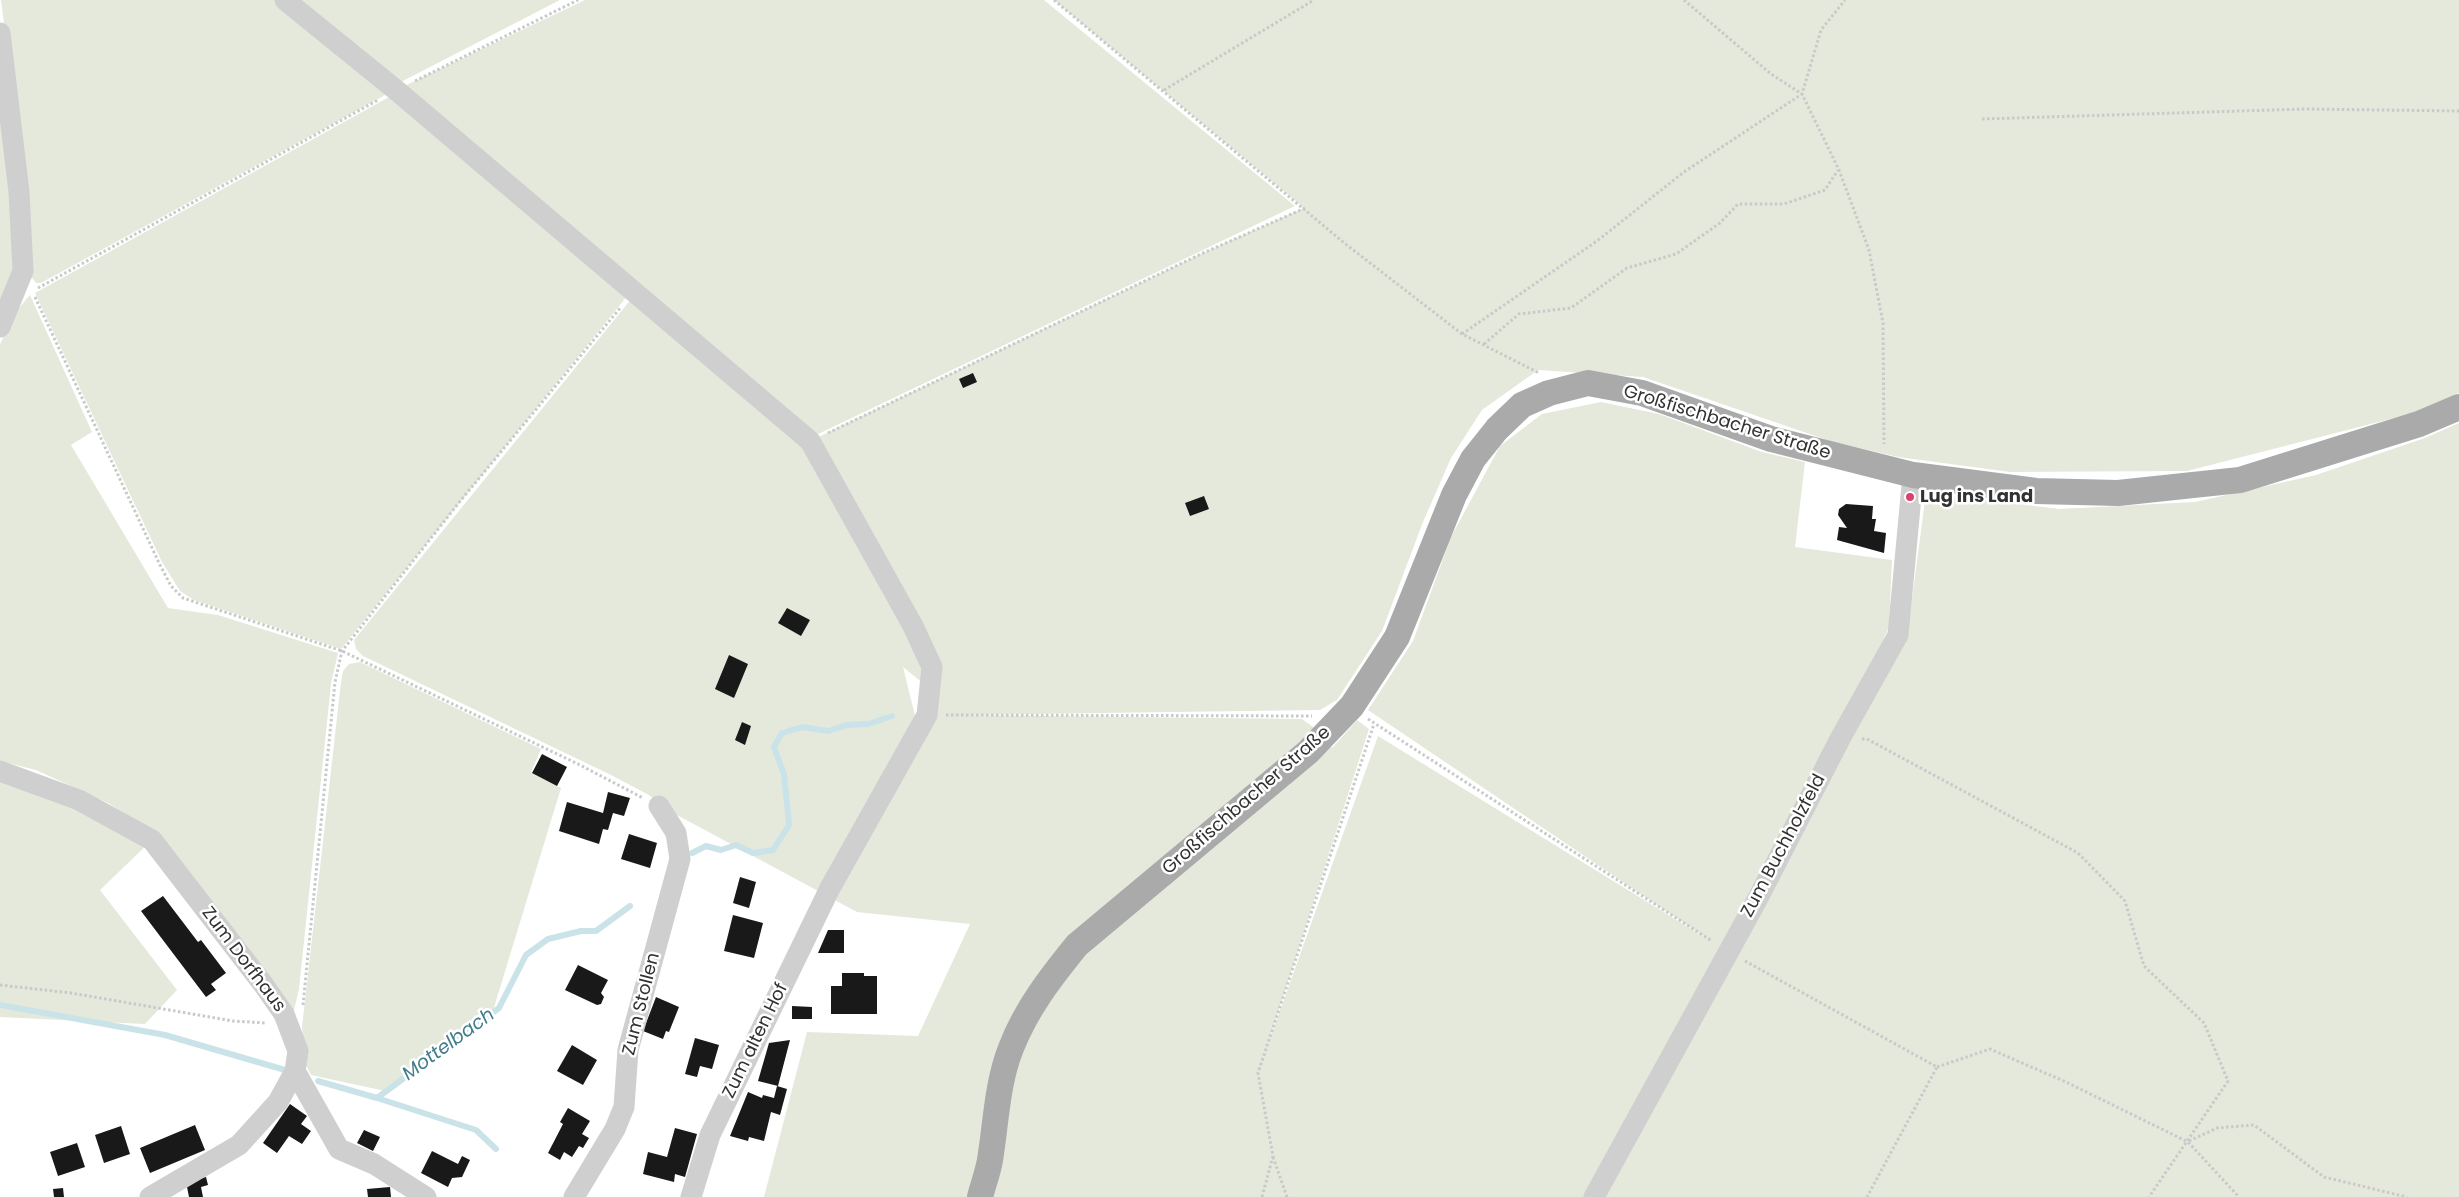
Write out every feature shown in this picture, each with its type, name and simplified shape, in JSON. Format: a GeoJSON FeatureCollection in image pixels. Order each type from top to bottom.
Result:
{"type":"FeatureCollection","features":[{"type":"Feature","properties":{"kind":"main road","name":"Großfischbacher Straße"},"geometry":{"type":"LineString","coordinates":[[980,1197],[989,1162],[1001,1085],[1010,1049],[1028,1011],[1048,981],[1077,946],[1308,752],[1352,706],[1397,637],[1454,495],[1473,459],[1497,429],[1522,405],[1549,393],[1588,383],[1642,393],[1771,439],[1913,475],[2036,491],[2118,494],[2240,480],[2419,424],[2459,407]]}},
{"type":"Feature","properties":{"kind":"street"},"geometry":{"type":"LineString","coordinates":[[285,0],[396,90],[810,441],[924,646],[932,667],[928,715]]}},
{"type":"Feature","properties":{"kind":"street"},"geometry":{"type":"LineString","coordinates":[[0,33],[19,192],[23,271],[0,327]]}},
{"type":"Feature","properties":{"kind":"street","name":"Zum Buchholzfeld"},"geometry":{"type":"LineString","coordinates":[[1594,1197],[1727,951],[1757,900],[1841,737],[1898,635],[1913,475]]}},
{"type":"Feature","properties":{"kind":"street","name":"Zum alten Hof"},"geometry":{"type":"LineString","coordinates":[[691,1197],[710,1135],[830,888],[928,715]]}},
{"type":"Feature","properties":{"kind":"street","name":"Zum Dorfhaus"},"geometry":{"type":"LineString","coordinates":[[0,771],[79,800],[152,840],[263,984],[289,1025],[298,1051],[295,1071],[278,1102],[239,1145],[150,1197]]}},
{"type":"Feature","properties":{"kind":"street","name":"Zum Stollen"},"geometry":{"type":"LineString","coordinates":[[574,1197],[615,1129],[624,1107],[628,1050],[680,859],[676,833],[659,806]]}},
{"type":"Feature","properties":{"kind":"street"},"geometry":{"type":"LineString","coordinates":[[295,1071],[339,1149],[374,1164],[426,1197]]}},
{"type":"Feature","properties":{"kind":"path"},"geometry":{"type":"LineString","coordinates":[[578,0],[396,90],[32,291],[171,586],[183,598],[342,651],[578,764],[659,806]]}},
{"type":"Feature","properties":{"kind":"path"},"geometry":{"type":"LineString","coordinates":[[1054,0],[1305,208],[1343,242],[1462,334],[1540,373],[1549,393]]}},
{"type":"Feature","properties":{"kind":"path"},"geometry":{"type":"LineString","coordinates":[[1164,90],[1314,0]]}},
{"type":"Feature","properties":{"kind":"path"},"geometry":{"type":"LineString","coordinates":[[1684,0],[1771,74],[1802,94],[1839,170],[1869,250],[1883,323],[1884,468]]}},
{"type":"Feature","properties":{"kind":"path"},"geometry":{"type":"LineString","coordinates":[[1462,334],[1597,241],[1684,172],[1802,94],[1822,30],[1845,0]]}},
{"type":"Feature","properties":{"kind":"path"},"geometry":{"type":"LineString","coordinates":[[1982,119],[2304,109],[2459,112]]}},
{"type":"Feature","properties":{"kind":"path"},"geometry":{"type":"LineString","coordinates":[[1484,344],[1519,314],[1571,308],[1627,268],[1676,254],[1720,223],[1738,204],[1784,204],[1824,190],[1839,170]]}},
{"type":"Feature","properties":{"kind":"path"},"geometry":{"type":"LineString","coordinates":[[810,441],[1201,254],[1305,208]]}},
{"type":"Feature","properties":{"kind":"path"},"geometry":{"type":"LineString","coordinates":[[0,984],[71,993],[234,1022],[289,1025],[301,1019],[335,682],[342,651],[461,500],[634,291]]}},
{"type":"Feature","properties":{"kind":"path"},"geometry":{"type":"LineString","coordinates":[[928,715],[1319,716],[1333,726]]}},
{"type":"Feature","properties":{"kind":"path"},"geometry":{"type":"LineString","coordinates":[[1287,1197],[1273,1156],[1258,1073],[1374,724],[1727,951],[1937,1067]]}},
{"type":"Feature","properties":{"kind":"path"},"geometry":{"type":"LineString","coordinates":[[1841,737],[1866,739],[2078,853],[2125,901],[2144,966],[2204,1023],[2228,1081],[2149,1197]]}},
{"type":"Feature","properties":{"kind":"path"},"geometry":{"type":"LineString","coordinates":[[1867,1197],[1937,1067],[1990,1049],[2066,1082],[2188,1142],[2239,1197]]}},
{"type":"Feature","properties":{"kind":"path"},"geometry":{"type":"LineString","coordinates":[[2188,1142],[2217,1128],[2254,1126],[2324,1177],[2407,1197]]}},
{"type":"Feature","properties":{"kind":"path"},"geometry":{"type":"LineString","coordinates":[[1262,1197],[1273,1156]]}},
{"type":"Feature","properties":{"kind":"shaded area"},"geometry":{"type":"Polygon","coordinates":[[[1,0],[276,0],[387,94],[41,283],[36,283],[29,274],[23,173],[1,0]]]}},
{"type":"Feature","properties":{"kind":"shaded area"},"geometry":{"type":"Polygon","coordinates":[[[289,0],[560,0],[399,83],[289,0]]]}},
{"type":"Feature","properties":{"kind":"shaded area"},"geometry":{"type":"Polygon","coordinates":[[[585,0],[1044,0],[1295,206],[812,437],[396,90],[585,0]]]}},
{"type":"Feature","properties":{"kind":"shaded area"},"geometry":{"type":"Polygon","coordinates":[[[1054,0],[2459,0],[2459,393],[2410,414],[2187,471],[2010,472],[1898,457],[1830,441],[1643,377],[1538,370],[1482,410],[1451,458],[1423,522],[1382,631],[1337,700],[1320,710],[956,715],[1302,719],[1313,727],[1308,752],[1333,747],[1357,720],[1369,729],[1266,1050],[1378,736],[1709,940],[1368,710],[1413,641],[1451,537],[1500,446],[1542,414],[1601,402],[1659,414],[1762,452],[1805,462],[1795,547],[1892,560],[1889,627],[1841,737],[1907,637],[1926,493],[2060,509],[2195,502],[2316,475],[2425,438],[2459,423],[2459,1197],[764,1197],[807,1032],[918,1036],[970,924],[857,912],[664,808],[649,795],[611,775],[363,656],[356,649],[354,640],[632,298],[806,446],[920,648],[924,684],[903,667],[919,732],[932,667],[810,441],[1201,254],[1304,208],[1054,0]]]}},
{"type":"Feature","properties":{"kind":"shaded area"},"geometry":{"type":"Polygon","coordinates":[[[0,96],[10,181],[13,276],[0,316],[0,96]]]}},
{"type":"Feature","properties":{"kind":"shaded area"},"geometry":{"type":"Polygon","coordinates":[[[389,97],[628,295],[341,649],[194,600],[180,591],[162,562],[35,293],[389,97]]]}},
{"type":"Feature","properties":{"kind":"shaded area"},"geometry":{"type":"Polygon","coordinates":[[[30,295],[92,432],[71,445],[168,608],[218,615],[338,653],[331,684],[299,989],[294,1010],[150,829],[108,803],[36,770],[0,761],[0,344],[18,309],[30,295]]]}},
{"type":"Feature","properties":{"kind":"shaded area"},"geometry":{"type":"Polygon","coordinates":[[[360,662],[541,749],[531,772],[561,788],[492,1014],[385,1091],[311,1075],[305,1063],[302,1027],[341,682],[343,671],[349,664],[360,662]]]}},
{"type":"Feature","properties":{"kind":"shaded area"},"geometry":{"type":"Polygon","coordinates":[[[0,771],[152,840],[100,890],[177,990],[145,1024],[0,1017],[0,771]]]}},
{"type":"Feature","properties":{"kind":"building"},"geometry":{"type":"Polygon","coordinates":[[[973,373],[977,382],[963,388],[959,379],[973,373]]]}},
{"type":"Feature","properties":{"kind":"building"},"geometry":{"type":"Polygon","coordinates":[[[1204,496],[1209,509],[1190,516],[1185,503],[1204,496]]]}},
{"type":"Feature","properties":{"kind":"building"},"geometry":{"type":"Polygon","coordinates":[[[1846,504],[1873,506],[1872,519],[1876,519],[1874,531],[1886,533],[1884,553],[1837,540],[1839,527],[1847,528],[1838,515],[1839,509],[1846,504]]]}},
{"type":"Feature","properties":{"kind":"building"},"geometry":{"type":"Polygon","coordinates":[[[787,608],[810,620],[801,636],[778,623],[787,608]]]}},
{"type":"Feature","properties":{"kind":"building"},"geometry":{"type":"Polygon","coordinates":[[[729,655],[748,664],[734,698],[715,689],[729,655]]]}},
{"type":"Feature","properties":{"kind":"building"},"geometry":{"type":"Polygon","coordinates":[[[742,722],[751,726],[745,745],[735,740],[742,722]]]}},
{"type":"Feature","properties":{"kind":"building"},"geometry":{"type":"Polygon","coordinates":[[[542,754],[567,767],[557,786],[532,773],[542,754]]]}},
{"type":"Feature","properties":{"kind":"building"},"geometry":{"type":"Polygon","coordinates":[[[608,792],[630,798],[624,816],[613,813],[608,830],[603,829],[599,844],[559,831],[567,802],[603,813],[608,792]]]}},
{"type":"Feature","properties":{"kind":"building"},"geometry":{"type":"Polygon","coordinates":[[[629,834],[657,843],[650,868],[621,859],[629,834]]]}},
{"type":"Feature","properties":{"kind":"building"},"geometry":{"type":"Polygon","coordinates":[[[740,877],[756,882],[749,908],[733,903],[740,877]]]}},
{"type":"Feature","properties":{"kind":"building"},"geometry":{"type":"Polygon","coordinates":[[[163,896],[198,942],[201,940],[226,973],[211,984],[216,990],[206,997],[141,911],[163,896]]]}},
{"type":"Feature","properties":{"kind":"building"},"geometry":{"type":"Polygon","coordinates":[[[733,915],[763,923],[754,958],[724,951],[733,915]]]}},
{"type":"Feature","properties":{"kind":"building"},"geometry":{"type":"Polygon","coordinates":[[[828,930],[844,930],[844,953],[818,953],[828,930]]]}},
{"type":"Feature","properties":{"kind":"building"},"geometry":{"type":"Polygon","coordinates":[[[578,965],[608,980],[601,993],[604,997],[601,1004],[597,1005],[565,990],[578,965]]]}},
{"type":"Feature","properties":{"kind":"building"},"geometry":{"type":"Polygon","coordinates":[[[842,973],[864,973],[864,976],[877,976],[877,1014],[831,1014],[831,986],[842,986],[842,973]]]}},
{"type":"Feature","properties":{"kind":"building"},"geometry":{"type":"Polygon","coordinates":[[[656,997],[679,1007],[669,1032],[666,1031],[663,1039],[643,1031],[656,997]]]}},
{"type":"Feature","properties":{"kind":"building"},"geometry":{"type":"Polygon","coordinates":[[[792,1006],[812,1007],[812,1019],[792,1019],[792,1006]]]}},
{"type":"Feature","properties":{"kind":"building"},"geometry":{"type":"Polygon","coordinates":[[[695,1038],[719,1045],[712,1069],[700,1066],[697,1077],[685,1074],[695,1038]]]}},
{"type":"Feature","properties":{"kind":"building"},"geometry":{"type":"Polygon","coordinates":[[[790,1040],[778,1086],[758,1081],[769,1043],[790,1040]]]}},
{"type":"Feature","properties":{"kind":"building"},"geometry":{"type":"Polygon","coordinates":[[[572,1045],[597,1060],[583,1085],[557,1071],[572,1045]]]}},
{"type":"Feature","properties":{"kind":"building"},"geometry":{"type":"Polygon","coordinates":[[[777,1086],[787,1089],[780,1115],[771,1112],[764,1141],[749,1137],[748,1141],[730,1136],[748,1092],[762,1098],[763,1095],[774,1098],[777,1086]]]}},
{"type":"Feature","properties":{"kind":"building"},"geometry":{"type":"Polygon","coordinates":[[[290,1104],[307,1116],[301,1124],[311,1131],[302,1144],[289,1136],[277,1153],[263,1143],[290,1104]]]}},
{"type":"Feature","properties":{"kind":"building"},"geometry":{"type":"Polygon","coordinates":[[[568,1108],[590,1121],[582,1134],[589,1138],[583,1148],[579,1146],[572,1157],[564,1152],[560,1160],[548,1153],[563,1124],[560,1122],[568,1108]]]}},
{"type":"Feature","properties":{"kind":"building"},"geometry":{"type":"Polygon","coordinates":[[[195,1125],[205,1150],[150,1173],[140,1148],[195,1125]]]}},
{"type":"Feature","properties":{"kind":"building"},"geometry":{"type":"Polygon","coordinates":[[[121,1126],[130,1154],[104,1163],[95,1135],[121,1126]]]}},
{"type":"Feature","properties":{"kind":"building"},"geometry":{"type":"Polygon","coordinates":[[[675,1128],[697,1134],[685,1177],[675,1174],[674,1182],[643,1174],[648,1152],[667,1157],[675,1128]]]}},
{"type":"Feature","properties":{"kind":"building"},"geometry":{"type":"Polygon","coordinates":[[[364,1130],[380,1137],[373,1151],[357,1143],[364,1130]]]}},
{"type":"Feature","properties":{"kind":"building"},"geometry":{"type":"Polygon","coordinates":[[[77,1143],[85,1167],[58,1176],[50,1152],[77,1143]]]}},
{"type":"Feature","properties":{"kind":"building"},"geometry":{"type":"Polygon","coordinates":[[[432,1151],[458,1164],[462,1156],[470,1160],[462,1177],[452,1178],[448,1187],[421,1173],[432,1151]]]}},
{"type":"Feature","properties":{"kind":"building"},"geometry":{"type":"Polygon","coordinates":[[[206,1177],[208,1185],[201,1187],[203,1197],[189,1197],[186,1182],[206,1177]]]}},
{"type":"Feature","properties":{"kind":"building"},"geometry":{"type":"Polygon","coordinates":[[[390,1187],[391,1197],[368,1197],[367,1189],[390,1187]]]}},
{"type":"Feature","properties":{"kind":"building"},"geometry":{"type":"Polygon","coordinates":[[[63,1188],[64,1197],[54,1197],[53,1189],[63,1188]]]}},
{"type":"Feature","properties":{"kind":"waterway"},"geometry":{"type":"LineString","coordinates":[[692,853],[706,846],[721,850],[736,845],[753,853],[773,850],[789,825],[784,774],[774,747],[782,733],[802,727],[828,731],[847,725],[868,724],[892,716]]}},
{"type":"Feature","properties":{"kind":"waterway","name":"Mottelbach"},"geometry":{"type":"LineString","coordinates":[[318,1081],[377,1098],[499,1008],[526,955],[548,939],[581,931],[596,931],[630,906]]}},
{"type":"Feature","properties":{"kind":"waterway","name":"Mottelbach"},"geometry":{"type":"LineString","coordinates":[[0,1005],[165,1035],[285,1070]]}},
{"type":"Feature","properties":{"kind":"waterway"},"geometry":{"type":"LineString","coordinates":[[377,1098],[476,1130],[496,1149]]}},
{"type":"Feature","properties":{"kind":"place","name":"Lug ins Land"},"geometry":{"type":"Point","coordinates":[1910,497]}}]}
